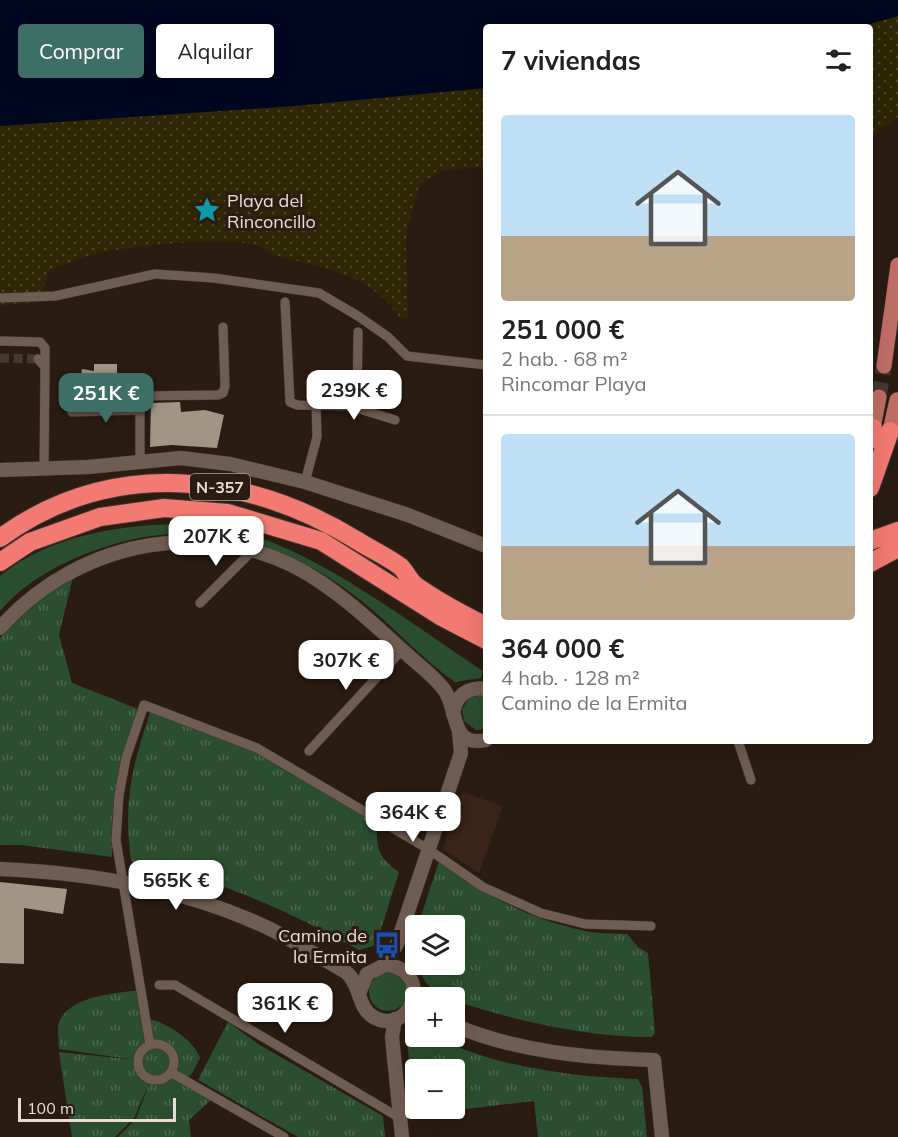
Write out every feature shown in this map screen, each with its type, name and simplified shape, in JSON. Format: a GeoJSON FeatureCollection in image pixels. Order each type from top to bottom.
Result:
{"type":"FeatureCollection","features":[{"type":"Feature","properties":{"kind":"highway"},"geometry":{"type":"LineString","coordinates":[[873,460],[876,433]]}},
{"type":"Feature","properties":{"kind":"highway","name":"N-357"},"geometry":{"type":"LineString","coordinates":[[0,538],[26,519],[112,488],[160,483],[212,485],[252,493],[308,513],[402,568],[413,583],[483,624]]}},
{"type":"Feature","properties":{"kind":"highway","name":"N-357"},"geometry":{"type":"LineString","coordinates":[[0,562],[30,542],[57,531],[130,511],[164,508],[228,513],[321,541],[440,616],[483,638]]}},
{"type":"Feature","properties":{"kind":"highway"},"geometry":{"type":"LineString","coordinates":[[873,540],[898,531]]}},
{"type":"Feature","properties":{"kind":"highway"},"geometry":{"type":"LineString","coordinates":[[292,534],[311,550],[438,628],[483,650]]}},
{"type":"Feature","properties":{"kind":"highway"},"geometry":{"type":"LineString","coordinates":[[873,561],[898,548]]}},
{"type":"Feature","properties":{"kind":"highway"},"geometry":{"type":"LineString","coordinates":[[402,568],[416,573],[483,612]]}},
{"type":"Feature","properties":{"kind":"main road"},"geometry":{"type":"LineString","coordinates":[[884,366],[898,265]]}},
{"type":"Feature","properties":{"kind":"main road"},"geometry":{"type":"LineString","coordinates":[[876,433],[879,397]]}},
{"type":"Feature","properties":{"kind":"main road"},"geometry":{"type":"LineString","coordinates":[[876,433],[897,400]]}},
{"type":"Feature","properties":{"kind":"street"},"geometry":{"type":"LineString","coordinates":[[0,298],[55,296],[155,274],[214,278],[319,293],[358,316],[411,357],[483,365]]}},
{"type":"Feature","properties":{"kind":"street"},"geometry":{"type":"LineString","coordinates":[[285,302],[290,400],[297,405],[316,404],[357,408],[395,420]]}},
{"type":"Feature","properties":{"kind":"street"},"geometry":{"type":"LineString","coordinates":[[140,462],[140,396],[221,395],[225,389],[223,327]]}},
{"type":"Feature","properties":{"kind":"street"},"geometry":{"type":"LineString","coordinates":[[357,408],[358,332]]}},
{"type":"Feature","properties":{"kind":"street"},"geometry":{"type":"LineString","coordinates":[[0,341],[40,342],[45,348],[44,469]]}},
{"type":"Feature","properties":{"kind":"street"},"geometry":{"type":"LineString","coordinates":[[38,359],[45,367]]}},
{"type":"Feature","properties":{"kind":"street"},"geometry":{"type":"LineString","coordinates":[[305,482],[317,437],[316,404]]}},
{"type":"Feature","properties":{"kind":"street"},"geometry":{"type":"LineString","coordinates":[[72,412],[140,410]]}},
{"type":"Feature","properties":{"kind":"street"},"geometry":{"type":"LineString","coordinates":[[0,470],[44,469],[181,458],[230,464],[305,482],[408,515],[483,545]]}},
{"type":"Feature","properties":{"kind":"street"},"geometry":{"type":"LineString","coordinates":[[0,628],[33,594],[71,570],[100,557],[130,548],[180,542],[219,544],[252,551],[300,569],[322,582],[402,650],[445,692],[459,732],[461,753],[396,944],[383,966],[367,974],[346,972]]}},
{"type":"Feature","properties":{"kind":"street"},"geometry":{"type":"LineString","coordinates":[[200,603],[252,551]]}},
{"type":"Feature","properties":{"kind":"street"},"geometry":{"type":"LineString","coordinates":[[309,751],[402,650]]}},
{"type":"Feature","properties":{"kind":"street"},"geometry":{"type":"LineString","coordinates":[[453,714],[456,702],[465,692],[483,689]]}},
{"type":"Feature","properties":{"kind":"street"},"geometry":{"type":"LineString","coordinates":[[150,1045],[116,840],[119,795],[126,758],[144,705],[257,748],[428,849],[483,887],[541,913],[585,924],[651,926]]}},
{"type":"Feature","properties":{"kind":"street"},"geometry":{"type":"LineString","coordinates":[[459,732],[481,740]]}},
{"type":"Feature","properties":{"kind":"street"},"geometry":{"type":"LineString","coordinates":[[461,753],[481,740]]}},
{"type":"Feature","properties":{"kind":"street"},"geometry":{"type":"LineString","coordinates":[[739,744],[751,780]]}},
{"type":"Feature","properties":{"kind":"street"},"geometry":{"type":"LineString","coordinates":[[0,869],[121,880],[201,902],[266,927],[346,972],[353,978],[366,1010],[400,1016],[392,1036],[402,1137]]}},
{"type":"Feature","properties":{"kind":"street"},"geometry":{"type":"LineString","coordinates":[[396,944],[398,968]]}},
{"type":"Feature","properties":{"kind":"street"},"geometry":{"type":"LineString","coordinates":[[383,966],[398,968],[412,981],[413,987]]}},
{"type":"Feature","properties":{"kind":"street"},"geometry":{"type":"LineString","coordinates":[[360,992],[367,974]]}},
{"type":"Feature","properties":{"kind":"street"},"geometry":{"type":"LineString","coordinates":[[159,985],[175,985],[400,1118]]}},
{"type":"Feature","properties":{"kind":"street"},"geometry":{"type":"LineString","coordinates":[[465,1028],[514,1044],[547,1051],[597,1058],[654,1060],[663,1137]]}},
{"type":"Feature","properties":{"kind":"street"},"geometry":{"type":"LineString","coordinates":[[161,1044],[171,1051],[175,1062],[171,1073],[156,1081],[141,1073],[139,1055],[150,1045],[161,1044]]}},
{"type":"Feature","properties":{"kind":"street"},"geometry":{"type":"LineString","coordinates":[[171,1073],[284,1137]]}},
{"type":"Feature","properties":{"kind":"shaded area"},"geometry":{"type":"Polygon","coordinates":[[[462,792],[503,806],[479,873],[443,849],[462,792]]]}},
{"type":"Feature","properties":{"kind":"green space"},"geometry":{"type":"Polygon","coordinates":[[[179,524],[233,530],[264,539],[296,553],[362,590],[426,632],[483,671],[481,678],[455,682],[369,607],[340,585],[310,567],[279,552],[246,541],[213,535],[179,534],[144,537],[93,551],[64,563],[36,580],[0,611],[0,576],[19,562],[40,551],[62,542],[108,530],[179,524]]]}},
{"type":"Feature","properties":{"kind":"green space"},"geometry":{"type":"Polygon","coordinates":[[[73,577],[59,635],[72,683],[138,709],[118,782],[113,819],[112,857],[21,845],[0,845],[0,638],[35,600],[73,577]]]}},
{"type":"Feature","properties":{"kind":"green space"},"geometry":{"type":"Polygon","coordinates":[[[483,696],[483,729],[476,730],[464,721],[462,709],[469,698],[483,696]]]}},
{"type":"Feature","properties":{"kind":"green space"},"geometry":{"type":"Polygon","coordinates":[[[151,710],[253,749],[378,821],[377,838],[382,856],[399,872],[376,945],[359,950],[304,921],[220,885],[131,861],[128,820],[131,784],[151,710]]]}},
{"type":"Feature","properties":{"kind":"green space"},"geometry":{"type":"Polygon","coordinates":[[[439,862],[489,894],[524,912],[586,931],[627,934],[639,948],[648,953],[655,1033],[652,1037],[576,1031],[527,1021],[465,1004],[465,987],[429,987],[422,975],[465,975],[465,915],[421,915],[439,862]]]}},
{"type":"Feature","properties":{"kind":"green space"},"geometry":{"type":"Polygon","coordinates":[[[381,974],[395,974],[402,978],[406,985],[405,1001],[402,1006],[395,1010],[381,1010],[374,1006],[370,999],[370,985],[374,978],[381,974]]]}},
{"type":"Feature","properties":{"kind":"green space"},"geometry":{"type":"Polygon","coordinates":[[[139,990],[149,1019],[164,1024],[179,1033],[197,1051],[200,1058],[191,1075],[186,1079],[213,1098],[189,1120],[191,1137],[118,1137],[136,1119],[150,1081],[134,1118],[115,1137],[72,1137],[59,1052],[137,1060],[59,1049],[60,1020],[74,1005],[84,1001],[139,990]]]}},
{"type":"Feature","properties":{"kind":"green space"},"geometry":{"type":"Polygon","coordinates":[[[228,1022],[258,1044],[383,1116],[385,1137],[298,1137],[198,1080],[228,1022]]]}},
{"type":"Feature","properties":{"kind":"green space"},"geometry":{"type":"Polygon","coordinates":[[[408,1047],[458,1047],[489,1058],[534,1068],[586,1076],[638,1079],[642,1087],[647,1137],[538,1137],[534,1101],[465,1109],[465,1059],[409,1059],[408,1047]]]}},
{"type":"Feature","properties":{"kind":"sand"},"geometry":{"type":"Polygon","coordinates":[[[898,16],[898,117],[873,136],[873,24],[870,24],[898,16]]]}},
{"type":"Feature","properties":{"kind":"sand","name":"Playa del Rinconcillo"},"geometry":{"type":"Polygon","coordinates":[[[483,88],[483,167],[444,170],[420,184],[406,235],[408,319],[400,319],[379,294],[351,277],[319,266],[281,258],[255,245],[239,242],[195,242],[146,246],[87,256],[49,271],[39,302],[0,305],[0,126],[293,106],[483,88]]]}},
{"type":"Feature","properties":{"kind":"water"},"geometry":{"type":"Polygon","coordinates":[[[0,0],[898,0],[898,16],[870,24],[483,24],[483,88],[293,106],[0,126],[0,0]]]}},
{"type":"Feature","properties":{"kind":"building"},"geometry":{"type":"Polygon","coordinates":[[[94,364],[117,364],[117,384],[93,385],[92,390],[79,388],[82,369],[94,371],[94,364]]]}},
{"type":"Feature","properties":{"kind":"building"},"geometry":{"type":"Polygon","coordinates":[[[180,402],[181,412],[205,410],[224,415],[217,448],[171,445],[150,447],[151,403],[180,402]]]}},
{"type":"Feature","properties":{"kind":"building"},"geometry":{"type":"Polygon","coordinates":[[[0,882],[67,889],[63,914],[24,908],[24,964],[0,963],[0,882]]]}},
{"type":"Feature","properties":{"kind":"tunnel"},"geometry":{"type":"LineString","coordinates":[[0,358],[38,359]]}},
{"type":"Feature","properties":{"kind":"tunnel"},"geometry":{"type":"LineString","coordinates":[[879,397],[884,366]]}},
{"type":"Feature","properties":{"kind":"place","name":"Playa del Rinconcillo"},"geometry":{"type":"Point","coordinates":[207,210]}},
{"type":"Feature","properties":{"kind":"place","name":"Camino de la Ermita"},"geometry":{"type":"Point","coordinates":[387,945]}}]}
